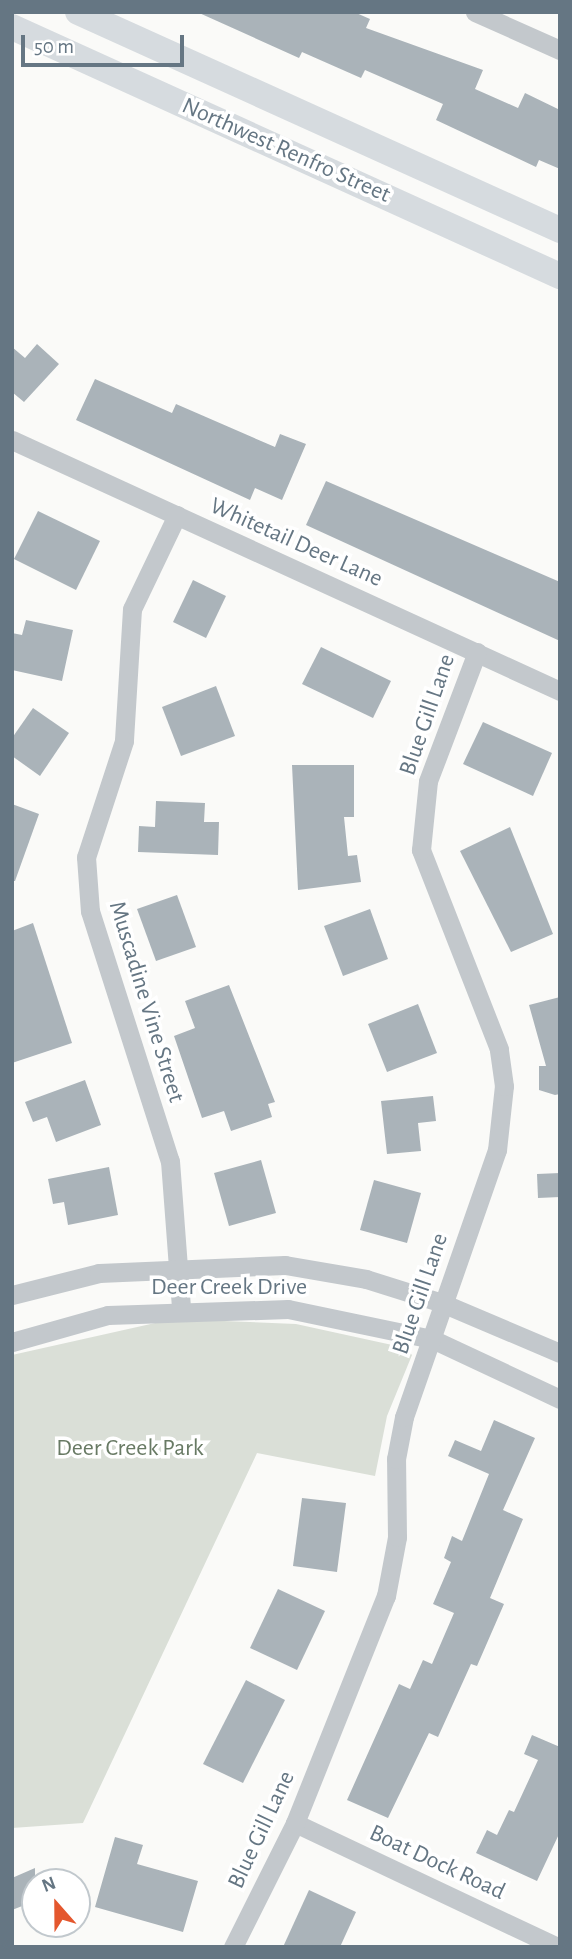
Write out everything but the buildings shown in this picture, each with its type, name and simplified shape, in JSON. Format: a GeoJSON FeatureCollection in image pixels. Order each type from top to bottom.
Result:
{"type":"FeatureCollection","features":[{"type":"Feature","properties":{"kind":"main road","name":"Northwest Renfro Street"},"geometry":{"type":"LineString","coordinates":[[78,12],[560,230]]}},
{"type":"Feature","properties":{"kind":"main road","name":"Northwest Renfro Street"},"geometry":{"type":"LineString","coordinates":[[12,27],[560,276]]}},
{"type":"Feature","properties":{"kind":"street"},"geometry":{"type":"LineString","coordinates":[[475,12],[560,50]]}},
{"type":"Feature","properties":{"kind":"street","name":"Whitetail Deer Lane"},"geometry":{"type":"LineString","coordinates":[[12,440],[560,691]]}},
{"type":"Feature","properties":{"kind":"street","name":"Muscadine Vine Street"},"geometry":{"type":"LineString","coordinates":[[177,515],[132,609],[124,741],[86,857],[90,911],[170,1161],[181,1308]]}},
{"type":"Feature","properties":{"kind":"street","name":"Blue Gill Lane"},"geometry":{"type":"LineString","coordinates":[[233,1947],[295,1823],[386,1596],[397,1537],[396,1459],[442,1303],[497,1150],[505,1086],[484,998],[432,890],[421,850],[428,781],[477,652]]}},
{"type":"Feature","properties":{"kind":"street","name":"Deer Creek Drive"},"geometry":{"type":"LineString","coordinates":[[12,1295],[99,1273],[176,1266],[285,1265],[366,1279],[442,1303],[560,1353]]}},
{"type":"Feature","properties":{"kind":"street","name":"Deer Creek Drive"},"geometry":{"type":"LineString","coordinates":[[12,1342],[108,1315],[181,1308],[288,1308],[432,1339],[560,1399]]}},
{"type":"Feature","properties":{"kind":"street","name":"Boat Dock Road"},"geometry":{"type":"LineString","coordinates":[[295,1823],[557,1947]]}},
{"type":"Feature","properties":{"kind":"green space","name":"Deer Creek Park"},"geometry":{"type":"Polygon","coordinates":[[[173,1319],[296,1324],[406,1348],[412,1355],[387,1416],[375,1476],[257,1453],[83,1823],[12,1828],[12,1355],[173,1319]]]}}]}
